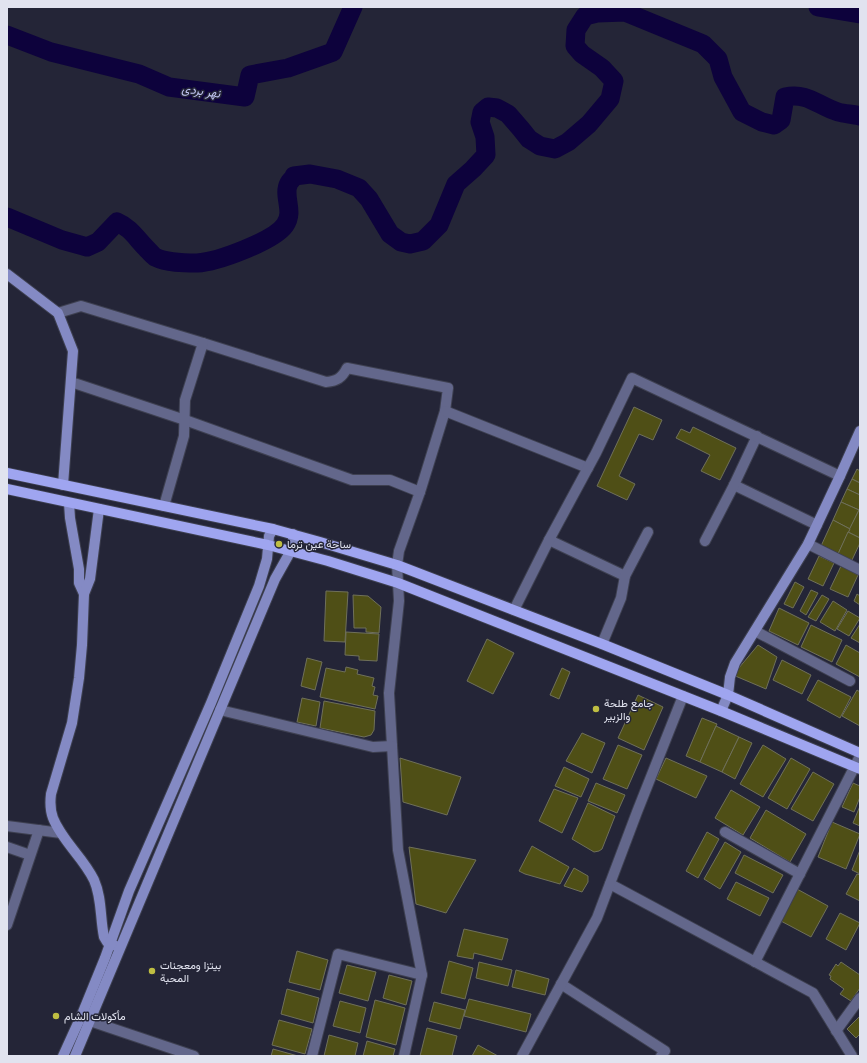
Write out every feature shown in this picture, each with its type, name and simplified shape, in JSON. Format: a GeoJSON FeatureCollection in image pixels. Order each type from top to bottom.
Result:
{"type":"FeatureCollection","features":[{"type":"Feature","properties":{"kind":"main road"},"geometry":{"type":"LineString","coordinates":[[7,473],[273,529],[397,565],[602,644],[860,753]]}},
{"type":"Feature","properties":{"kind":"main road"},"geometry":{"type":"LineString","coordinates":[[7,489],[268,545],[398,583],[721,711],[857,767]]}},
{"type":"Feature","properties":{"kind":"street"},"geometry":{"type":"LineString","coordinates":[[7,274],[58,313],[73,351],[63,485]]}},
{"type":"Feature","properties":{"kind":"street"},"geometry":{"type":"LineString","coordinates":[[58,313],[81,306],[326,382],[336,381],[343,376],[347,368],[448,388],[445,411],[420,492],[399,551],[397,565],[398,601],[389,693],[398,850],[422,975],[404,1056]]}},
{"type":"Feature","properties":{"kind":"street"},"geometry":{"type":"LineString","coordinates":[[164,506],[184,436],[185,400],[203,343]]}},
{"type":"Feature","properties":{"kind":"street"},"geometry":{"type":"LineString","coordinates":[[514,610],[549,540],[588,468],[632,378],[840,476]]}},
{"type":"Feature","properties":{"kind":"street"},"geometry":{"type":"LineString","coordinates":[[71,382],[185,420],[352,480],[390,480],[420,492]]}},
{"type":"Feature","properties":{"kind":"street"},"geometry":{"type":"LineString","coordinates":[[445,411],[588,468]]}},
{"type":"Feature","properties":{"kind":"street"},"geometry":{"type":"LineString","coordinates":[[721,711],[728,696],[732,670],[786,577],[808,544],[860,431]]}},
{"type":"Feature","properties":{"kind":"street"},"geometry":{"type":"LineString","coordinates":[[705,541],[757,436]]}},
{"type":"Feature","properties":{"kind":"street"},"geometry":{"type":"LineString","coordinates":[[734,485],[818,524]]}},
{"type":"Feature","properties":{"kind":"street"},"geometry":{"type":"LineString","coordinates":[[70,503],[70,518],[79,583],[84,594]]}},
{"type":"Feature","properties":{"kind":"street"},"geometry":{"type":"LineString","coordinates":[[99,509],[90,579],[84,594],[79,678],[72,723],[51,794],[50,805],[53,818],[94,880],[99,897],[104,937],[110,944],[121,948]]}},
{"type":"Feature","properties":{"kind":"street"},"geometry":{"type":"LineString","coordinates":[[63,1056],[86,1005],[110,944],[125,900],[211,703],[259,586],[266,565],[269,536],[273,529]]}},
{"type":"Feature","properties":{"kind":"street"},"geometry":{"type":"LineString","coordinates":[[602,644],[620,598],[625,576],[648,532]]}},
{"type":"Feature","properties":{"kind":"street"},"geometry":{"type":"LineString","coordinates":[[75,1056],[275,579],[291,551],[294,543],[293,534]]}},
{"type":"Feature","properties":{"kind":"street"},"geometry":{"type":"LineString","coordinates":[[549,540],[625,576]]}},
{"type":"Feature","properties":{"kind":"street"},"geometry":{"type":"LineString","coordinates":[[808,544],[860,570]]}},
{"type":"Feature","properties":{"kind":"street"},"geometry":{"type":"LineString","coordinates":[[755,631],[850,681]]}},
{"type":"Feature","properties":{"kind":"street"},"geometry":{"type":"LineString","coordinates":[[522,1056],[597,918],[683,696]]}},
{"type":"Feature","properties":{"kind":"street"},"geometry":{"type":"LineString","coordinates":[[220,710],[373,747],[392,746]]}},
{"type":"Feature","properties":{"kind":"street"},"geometry":{"type":"LineString","coordinates":[[755,962],[857,767],[860,756]]}},
{"type":"Feature","properties":{"kind":"street"},"geometry":{"type":"LineString","coordinates":[[7,826],[62,833]]}},
{"type":"Feature","properties":{"kind":"street"},"geometry":{"type":"LineString","coordinates":[[7,925],[39,830]]}},
{"type":"Feature","properties":{"kind":"street"},"geometry":{"type":"LineString","coordinates":[[725,832],[800,874]]}},
{"type":"Feature","properties":{"kind":"street"},"geometry":{"type":"LineString","coordinates":[[7,847],[30,855]]}},
{"type":"Feature","properties":{"kind":"street"},"geometry":{"type":"LineString","coordinates":[[610,884],[813,994],[852,1056]]}},
{"type":"Feature","properties":{"kind":"street"},"geometry":{"type":"LineString","coordinates":[[125,900],[133,902],[136,912]]}},
{"type":"Feature","properties":{"kind":"street"},"geometry":{"type":"LineString","coordinates":[[121,911],[127,916],[136,912]]}},
{"type":"Feature","properties":{"kind":"street"},"geometry":{"type":"LineString","coordinates":[[312,1056],[338,954],[422,975]]}},
{"type":"Feature","properties":{"kind":"street"},"geometry":{"type":"LineString","coordinates":[[561,984],[664,1051],[662,1056]]}},
{"type":"Feature","properties":{"kind":"street"},"geometry":{"type":"LineString","coordinates":[[836,1031],[860,998]]}},
{"type":"Feature","properties":{"kind":"street"},"geometry":{"type":"LineString","coordinates":[[90,1021],[194,1056]]}},
{"type":"Feature","properties":{"kind":"building"},"geometry":{"type":"Polygon","coordinates":[[[634,407],[662,420],[653,440],[639,434],[619,476],[635,484],[627,500],[597,486],[634,407]]]}},
{"type":"Feature","properties":{"kind":"building"},"geometry":{"type":"Polygon","coordinates":[[[693,427],[736,448],[720,480],[701,471],[710,455],[676,438],[681,429],[690,433],[693,427]]]}},
{"type":"Feature","properties":{"kind":"building"},"geometry":{"type":"Polygon","coordinates":[[[857,469],[860,471],[860,483],[852,479],[857,469]]]}},
{"type":"Feature","properties":{"kind":"building"},"geometry":{"type":"Polygon","coordinates":[[[852,479],[860,483],[860,495],[847,489],[852,479]]]}},
{"type":"Feature","properties":{"kind":"building"},"geometry":{"type":"Polygon","coordinates":[[[847,489],[860,495],[859,510],[841,502],[847,489]]]}},
{"type":"Feature","properties":{"kind":"building"},"geometry":{"type":"Polygon","coordinates":[[[841,502],[859,510],[850,529],[833,520],[841,502]]]}},
{"type":"Feature","properties":{"kind":"building"},"geometry":{"type":"Polygon","coordinates":[[[859,510],[860,511],[860,538],[848,532],[859,510]]]}},
{"type":"Feature","properties":{"kind":"building"},"geometry":{"type":"Polygon","coordinates":[[[833,520],[850,529],[838,554],[821,546],[833,520]]]}},
{"type":"Feature","properties":{"kind":"building"},"geometry":{"type":"Polygon","coordinates":[[[848,532],[860,538],[860,543],[852,560],[838,554],[848,532]]]}},
{"type":"Feature","properties":{"kind":"building"},"geometry":{"type":"Polygon","coordinates":[[[819,556],[834,563],[823,586],[808,579],[819,556]]]}},
{"type":"Feature","properties":{"kind":"building"},"geometry":{"type":"Polygon","coordinates":[[[841,566],[858,575],[848,597],[830,589],[841,566]]]}},
{"type":"Feature","properties":{"kind":"building"},"geometry":{"type":"Polygon","coordinates":[[[795,582],[804,587],[793,608],[784,604],[795,582]]]}},
{"type":"Feature","properties":{"kind":"building"},"geometry":{"type":"Polygon","coordinates":[[[811,590],[818,593],[806,615],[800,611],[811,590]]]}},
{"type":"Feature","properties":{"kind":"building"},"geometry":{"type":"Polygon","coordinates":[[[326,591],[348,592],[345,642],[324,641],[326,591]]]}},
{"type":"Feature","properties":{"kind":"building"},"geometry":{"type":"Polygon","coordinates":[[[857,594],[860,596],[860,605],[854,601],[857,594]]]}},
{"type":"Feature","properties":{"kind":"building"},"geometry":{"type":"Polygon","coordinates":[[[353,595],[368,596],[381,607],[379,633],[366,632],[366,628],[354,628],[353,595]]]}},
{"type":"Feature","properties":{"kind":"building"},"geometry":{"type":"Polygon","coordinates":[[[822,595],[829,599],[816,621],[808,617],[822,595]]]}},
{"type":"Feature","properties":{"kind":"building"},"geometry":{"type":"Polygon","coordinates":[[[833,601],[847,610],[835,631],[820,622],[833,601]]]}},
{"type":"Feature","properties":{"kind":"building"},"geometry":{"type":"Polygon","coordinates":[[[779,608],[809,623],[798,645],[769,631],[779,608]]]}},
{"type":"Feature","properties":{"kind":"building"},"geometry":{"type":"Polygon","coordinates":[[[848,611],[860,618],[849,636],[837,629],[848,611]]]}},
{"type":"Feature","properties":{"kind":"building"},"geometry":{"type":"Polygon","coordinates":[[[860,624],[860,643],[851,638],[860,624]]]}},
{"type":"Feature","properties":{"kind":"building"},"geometry":{"type":"Polygon","coordinates":[[[811,625],[842,640],[832,662],[801,647],[811,625]]]}},
{"type":"Feature","properties":{"kind":"building"},"geometry":{"type":"Polygon","coordinates":[[[346,632],[379,634],[377,661],[359,660],[359,656],[345,655],[346,632]]]}},
{"type":"Feature","properties":{"kind":"building"},"geometry":{"type":"Polygon","coordinates":[[[487,639],[514,653],[493,694],[467,681],[487,639]]]}},
{"type":"Feature","properties":{"kind":"building"},"geometry":{"type":"Polygon","coordinates":[[[758,645],[777,657],[766,689],[733,675],[758,645]]]}},
{"type":"Feature","properties":{"kind":"building"},"geometry":{"type":"Polygon","coordinates":[[[846,645],[860,653],[860,677],[836,664],[846,645]]]}},
{"type":"Feature","properties":{"kind":"building"},"geometry":{"type":"Polygon","coordinates":[[[307,658],[322,662],[315,690],[301,686],[307,658]]]}},
{"type":"Feature","properties":{"kind":"building"},"geometry":{"type":"Polygon","coordinates":[[[782,660],[811,675],[802,694],[773,680],[782,660]]]}},
{"type":"Feature","properties":{"kind":"building"},"geometry":{"type":"Polygon","coordinates":[[[346,667],[358,670],[357,674],[374,678],[372,686],[375,687],[373,695],[378,696],[375,709],[320,697],[326,668],[345,672],[346,667]]]}},
{"type":"Feature","properties":{"kind":"building"},"geometry":{"type":"Polygon","coordinates":[[[562,668],[570,672],[559,699],[550,695],[562,668]]]}},
{"type":"Feature","properties":{"kind":"building"},"geometry":{"type":"Polygon","coordinates":[[[818,680],[851,697],[840,718],[807,700],[818,680]]]}},
{"type":"Feature","properties":{"kind":"building"},"geometry":{"type":"Polygon","coordinates":[[[857,690],[860,692],[860,726],[842,716],[857,690]]]}},
{"type":"Feature","properties":{"kind":"building"},"geometry":{"type":"Polygon","coordinates":[[[638,695],[663,707],[644,750],[618,738],[638,695]]]}},
{"type":"Feature","properties":{"kind":"building"},"geometry":{"type":"Polygon","coordinates":[[[302,698],[320,702],[316,726],[297,722],[302,698]]]}},
{"type":"Feature","properties":{"kind":"building"},"geometry":{"type":"Polygon","coordinates":[[[324,701],[375,711],[374,730],[371,735],[364,737],[320,728],[324,701]]]}},
{"type":"Feature","properties":{"kind":"building"},"geometry":{"type":"Polygon","coordinates":[[[702,718],[717,724],[700,762],[686,756],[702,718]]]}},
{"type":"Feature","properties":{"kind":"building"},"geometry":{"type":"Polygon","coordinates":[[[716,726],[739,737],[722,772],[700,762],[716,726]]]}},
{"type":"Feature","properties":{"kind":"building"},"geometry":{"type":"Polygon","coordinates":[[[582,733],[605,743],[592,773],[566,761],[582,733]]]}},
{"type":"Feature","properties":{"kind":"building"},"geometry":{"type":"Polygon","coordinates":[[[739,737],[752,743],[735,779],[722,772],[739,737]]]}},
{"type":"Feature","properties":{"kind":"building"},"geometry":{"type":"Polygon","coordinates":[[[618,745],[642,755],[627,789],[603,779],[618,745]]]}},
{"type":"Feature","properties":{"kind":"building"},"geometry":{"type":"Polygon","coordinates":[[[763,745],[786,759],[763,797],[740,784],[763,745]]]}},
{"type":"Feature","properties":{"kind":"building"},"geometry":{"type":"Polygon","coordinates":[[[400,758],[461,777],[447,815],[403,802],[400,758]]]}},
{"type":"Feature","properties":{"kind":"building"},"geometry":{"type":"Polygon","coordinates":[[[666,758],[707,776],[696,798],[656,779],[666,758]]]}},
{"type":"Feature","properties":{"kind":"building"},"geometry":{"type":"Polygon","coordinates":[[[791,758],[810,769],[787,809],[768,798],[791,758]]]}},
{"type":"Feature","properties":{"kind":"building"},"geometry":{"type":"Polygon","coordinates":[[[564,767],[589,779],[581,797],[555,786],[564,767]]]}},
{"type":"Feature","properties":{"kind":"building"},"geometry":{"type":"Polygon","coordinates":[[[813,772],[834,784],[813,821],[791,809],[813,772]]]}},
{"type":"Feature","properties":{"kind":"building"},"geometry":{"type":"Polygon","coordinates":[[[596,783],[625,795],[617,813],[588,801],[596,783]]]}},
{"type":"Feature","properties":{"kind":"building"},"geometry":{"type":"Polygon","coordinates":[[[853,783],[860,786],[860,797],[854,812],[842,807],[853,783]]]}},
{"type":"Feature","properties":{"kind":"building"},"geometry":{"type":"Polygon","coordinates":[[[554,789],[578,798],[562,833],[539,821],[554,789]]]}},
{"type":"Feature","properties":{"kind":"building"},"geometry":{"type":"Polygon","coordinates":[[[731,790],[760,807],[743,835],[715,818],[731,790]]]}},
{"type":"Feature","properties":{"kind":"building"},"geometry":{"type":"Polygon","coordinates":[[[588,803],[615,816],[602,849],[594,852],[572,839],[588,803]]]}},
{"type":"Feature","properties":{"kind":"building"},"geometry":{"type":"Polygon","coordinates":[[[860,806],[860,826],[853,823],[860,806]]]}},
{"type":"Feature","properties":{"kind":"building"},"geometry":{"type":"Polygon","coordinates":[[[766,810],[806,834],[790,862],[750,838],[766,810]]]}},
{"type":"Feature","properties":{"kind":"building"},"geometry":{"type":"Polygon","coordinates":[[[832,822],[860,834],[846,869],[818,857],[832,822]]]}},
{"type":"Feature","properties":{"kind":"building"},"geometry":{"type":"Polygon","coordinates":[[[707,832],[719,839],[698,878],[686,871],[707,832]]]}},
{"type":"Feature","properties":{"kind":"building"},"geometry":{"type":"Polygon","coordinates":[[[725,842],[741,852],[720,889],[704,879],[725,842]]]}},
{"type":"Feature","properties":{"kind":"building"},"geometry":{"type":"Polygon","coordinates":[[[532,846],[569,867],[560,884],[519,871],[532,846]]]}},
{"type":"Feature","properties":{"kind":"building"},"geometry":{"type":"Polygon","coordinates":[[[409,847],[476,860],[446,913],[416,904],[409,847]]]}},
{"type":"Feature","properties":{"kind":"building"},"geometry":{"type":"Polygon","coordinates":[[[860,850],[860,874],[852,870],[860,850]]]}},
{"type":"Feature","properties":{"kind":"building"},"geometry":{"type":"Polygon","coordinates":[[[744,855],[783,875],[773,893],[735,873],[744,855]]]}},
{"type":"Feature","properties":{"kind":"building"},"geometry":{"type":"Polygon","coordinates":[[[574,868],[588,876],[588,882],[582,892],[564,886],[574,868]]]}},
{"type":"Feature","properties":{"kind":"building"},"geometry":{"type":"Polygon","coordinates":[[[857,874],[860,875],[860,901],[846,894],[857,874]]]}},
{"type":"Feature","properties":{"kind":"building"},"geometry":{"type":"Polygon","coordinates":[[[736,882],[769,898],[760,916],[727,899],[736,882]]]}},
{"type":"Feature","properties":{"kind":"building"},"geometry":{"type":"Polygon","coordinates":[[[797,889],[828,906],[811,937],[779,920],[797,889]]]}},
{"type":"Feature","properties":{"kind":"building"},"geometry":{"type":"Polygon","coordinates":[[[840,913],[860,923],[846,950],[826,939],[840,913]]]}},
{"type":"Feature","properties":{"kind":"building"},"geometry":{"type":"Polygon","coordinates":[[[464,929],[508,939],[502,960],[474,953],[473,959],[457,956],[464,929]]]}},
{"type":"Feature","properties":{"kind":"building"},"geometry":{"type":"Polygon","coordinates":[[[297,951],[328,960],[320,990],[289,982],[297,951]]]}},
{"type":"Feature","properties":{"kind":"building"},"geometry":{"type":"Polygon","coordinates":[[[449,961],[473,968],[465,999],[441,993],[449,961]]]}},
{"type":"Feature","properties":{"kind":"building"},"geometry":{"type":"Polygon","coordinates":[[[479,962],[512,970],[508,986],[476,978],[479,962]]]}},
{"type":"Feature","properties":{"kind":"building"},"geometry":{"type":"Polygon","coordinates":[[[841,962],[860,975],[860,988],[851,1001],[840,994],[844,989],[830,979],[831,976],[829,975],[836,964],[838,966],[841,962]]]}},
{"type":"Feature","properties":{"kind":"building"},"geometry":{"type":"Polygon","coordinates":[[[347,965],[376,972],[368,1001],[339,993],[347,965]]]}},
{"type":"Feature","properties":{"kind":"building"},"geometry":{"type":"Polygon","coordinates":[[[516,970],[549,979],[545,995],[512,987],[516,970]]]}},
{"type":"Feature","properties":{"kind":"building"},"geometry":{"type":"Polygon","coordinates":[[[389,975],[412,981],[406,1005],[383,998],[389,975]]]}},
{"type":"Feature","properties":{"kind":"building"},"geometry":{"type":"Polygon","coordinates":[[[287,989],[319,998],[313,1023],[281,1014],[287,989]]]}},
{"type":"Feature","properties":{"kind":"building"},"geometry":{"type":"Polygon","coordinates":[[[469,999],[531,1014],[526,1032],[464,1016],[469,999]]]}},
{"type":"Feature","properties":{"kind":"building"},"geometry":{"type":"Polygon","coordinates":[[[375,1000],[405,1008],[396,1045],[366,1037],[375,1000]]]}},
{"type":"Feature","properties":{"kind":"building"},"geometry":{"type":"Polygon","coordinates":[[[340,1001],[366,1008],[360,1033],[333,1026],[340,1001]]]}},
{"type":"Feature","properties":{"kind":"building"},"geometry":{"type":"Polygon","coordinates":[[[434,1002],[465,1010],[460,1029],[429,1021],[434,1002]]]}},
{"type":"Feature","properties":{"kind":"building"},"geometry":{"type":"Polygon","coordinates":[[[860,1016],[860,1034],[856,1038],[847,1029],[860,1016]]]}},
{"type":"Feature","properties":{"kind":"building"},"geometry":{"type":"Polygon","coordinates":[[[279,1020],[312,1029],[305,1054],[272,1045],[279,1020]]]}},
{"type":"Feature","properties":{"kind":"building"},"geometry":{"type":"Polygon","coordinates":[[[427,1028],[457,1036],[452,1056],[420,1056],[427,1028]]]}},
{"type":"Feature","properties":{"kind":"building"},"geometry":{"type":"Polygon","coordinates":[[[329,1035],[358,1043],[355,1056],[324,1056],[329,1035]]]}},
{"type":"Feature","properties":{"kind":"building"},"geometry":{"type":"Polygon","coordinates":[[[367,1041],[395,1049],[393,1056],[363,1056],[367,1041]]]}},
{"type":"Feature","properties":{"kind":"building"},"geometry":{"type":"Polygon","coordinates":[[[478,1045],[498,1056],[472,1056],[478,1045]]]}},
{"type":"Feature","properties":{"kind":"building"},"geometry":{"type":"Polygon","coordinates":[[[273,1049],[298,1056],[271,1056],[273,1049]]]}},
{"type":"Feature","properties":{"kind":"waterway","name":"نهر بردى"},"geometry":{"type":"LineString","coordinates":[[7,35],[51,52],[139,74],[169,87],[245,97],[250,75],[288,68],[333,52],[353,7]]}},
{"type":"Feature","properties":{"kind":"waterway","name":"نهر بردى"},"geometry":{"type":"LineString","coordinates":[[818,7],[860,14]]}},
{"type":"Feature","properties":{"kind":"waterway"},"geometry":{"type":"LineString","coordinates":[[7,217],[62,240],[87,247],[98,242],[117,222],[130,230],[155,257],[176,262],[206,262],[244,250],[258,244],[279,231],[288,220],[289,209],[287,188],[289,183],[294,176],[310,174],[337,179],[359,188],[369,199],[390,234],[401,242],[410,244],[423,241],[439,225],[456,184],[486,155],[485,137],[480,122],[482,112],[488,107],[497,108],[508,114],[529,139],[540,146],[555,149],[568,142],[589,124],[610,99],[614,81],[602,68],[582,54],[575,46],[576,30],[585,16],[597,13],[625,12],[703,44],[718,59],[723,77],[742,112],[762,122],[774,125],[781,120],[785,97],[793,96],[800,96],[813,100],[838,112],[860,116]]}},
{"type":"Feature","properties":{"kind":"place","name":"ساحة عين ترما"},"geometry":{"type":"Point","coordinates":[279,544]}},
{"type":"Feature","properties":{"kind":"place","name":"جامع طلحة والزبير"},"geometry":{"type":"Point","coordinates":[596,709]}},
{"type":"Feature","properties":{"kind":"place","name":"بيتزا ومعجنات المحبة"},"geometry":{"type":"Point","coordinates":[152,971]}},
{"type":"Feature","properties":{"kind":"place","name":"مأكولات الشام"},"geometry":{"type":"Point","coordinates":[56,1016]}}]}
